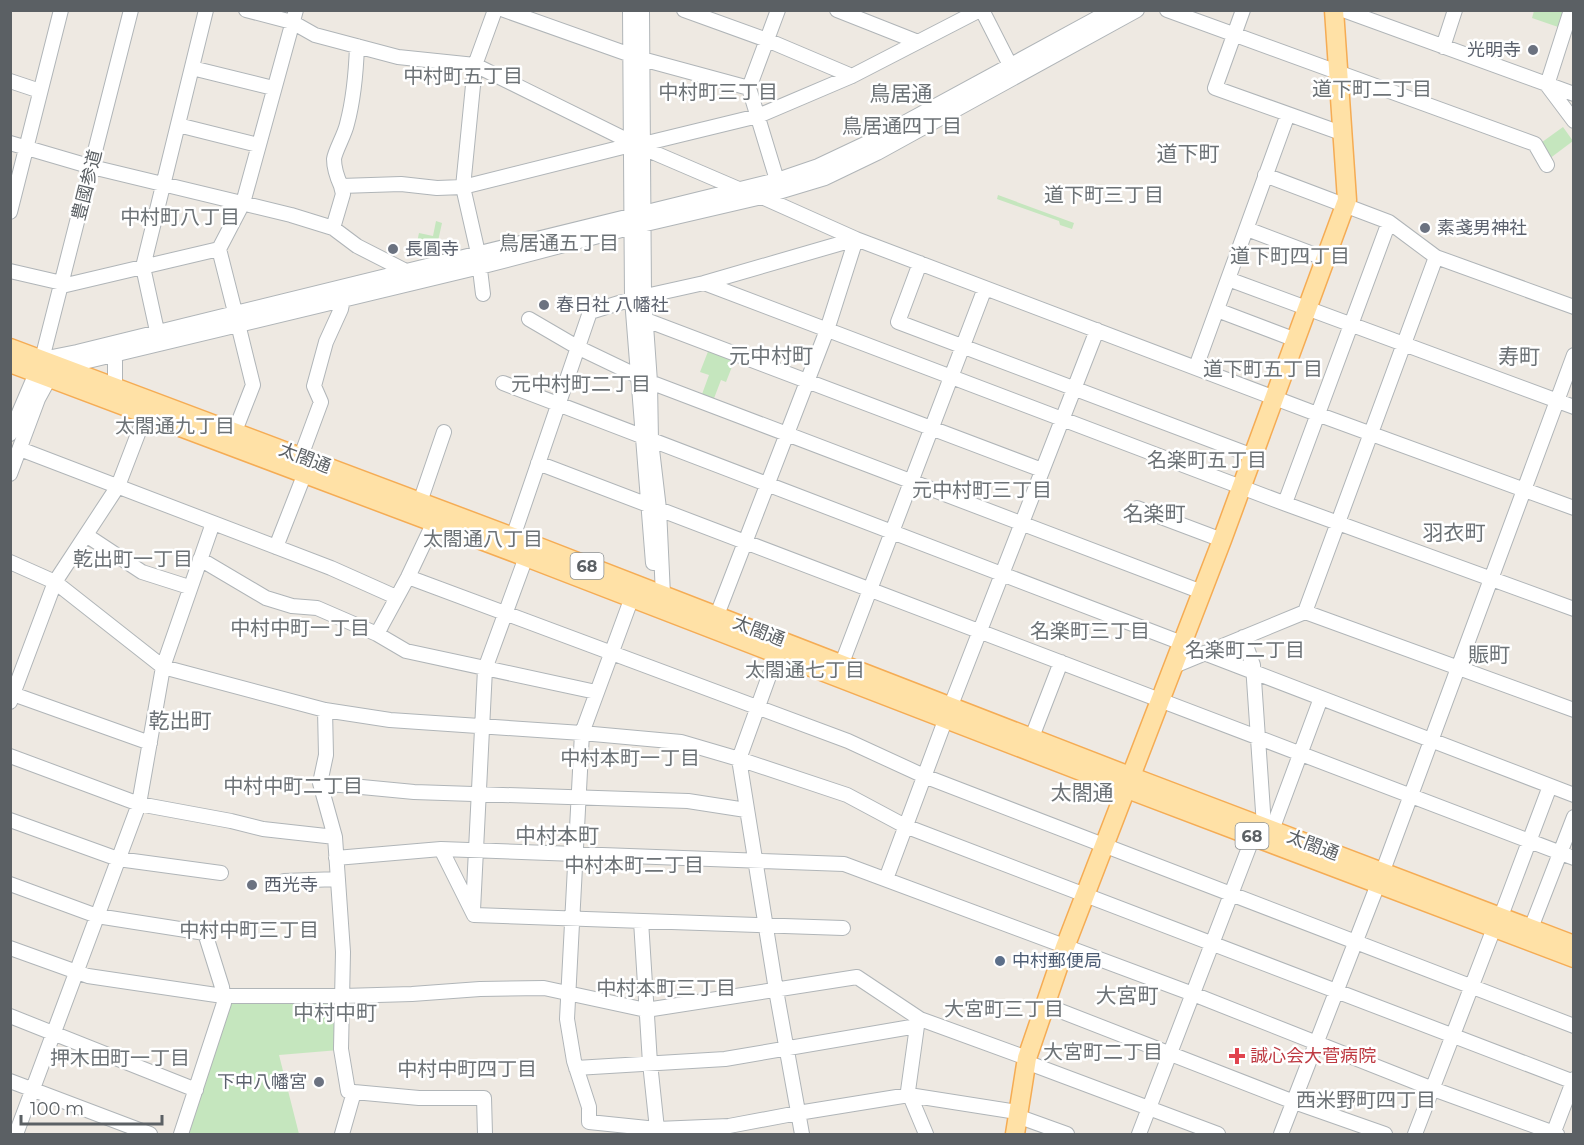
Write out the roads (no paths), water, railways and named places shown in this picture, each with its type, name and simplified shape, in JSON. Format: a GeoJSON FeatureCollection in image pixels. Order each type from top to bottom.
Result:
{"type":"FeatureCollection","features":[{"type":"Feature","properties":{"kind":"main road"},"geometry":{"type":"LineString","coordinates":[[1015,1134],[1027,1060],[1065,947],[1222,540],[1346,206],[1344,134],[1334,10]]}},
{"type":"Feature","properties":{"kind":"main road","name":"太閤通"},"geometry":{"type":"LineString","coordinates":[[10,348],[146,413],[420,502],[513,537],[777,654],[948,712],[1032,737],[1129,782]]}},
{"type":"Feature","properties":{"kind":"main road","name":"太閤通"},"geometry":{"type":"LineString","coordinates":[[10,363],[48,368],[115,386],[235,431],[303,465],[434,522],[526,557],[634,591],[659,593],[717,615],[842,663],[948,712],[1497,922],[1574,958]]}},
{"type":"Feature","properties":{"kind":"main road","name":"太閤通"},"geometry":{"type":"LineString","coordinates":[[1497,922],[1532,928],[1574,945]]}},
{"type":"Feature","properties":{"kind":"street"},"geometry":{"type":"LineString","coordinates":[[11,209],[61,10]]}},
{"type":"Feature","properties":{"kind":"street","name":"豊國参道"},"geometry":{"type":"LineString","coordinates":[[48,368],[62,284],[131,10]]}},
{"type":"Feature","properties":{"kind":"street"},"geometry":{"type":"LineString","coordinates":[[157,331],[143,267],[206,10]]}},
{"type":"Feature","properties":{"kind":"street"},"geometry":{"type":"LineString","coordinates":[[246,10],[293,16],[315,35],[398,57],[476,65],[637,144],[856,238],[1317,414],[1574,508]]}},
{"type":"Feature","properties":{"kind":"street"},"geometry":{"type":"LineString","coordinates":[[483,294],[479,260],[463,187],[476,65],[495,10]]}},
{"type":"Feature","properties":{"kind":"street"},"geometry":{"type":"LineString","coordinates":[[504,10],[636,57],[749,87]]}},
{"type":"Feature","properties":{"kind":"street"},"geometry":{"type":"LineString","coordinates":[[630,10],[636,57],[638,298],[659,593]]}},
{"type":"Feature","properties":{"kind":"street"},"geometry":{"type":"LineString","coordinates":[[636,57],[642,10]]}},
{"type":"Feature","properties":{"kind":"street"},"geometry":{"type":"LineString","coordinates":[[684,10],[767,40],[852,76]]}},
{"type":"Feature","properties":{"kind":"street"},"geometry":{"type":"LineString","coordinates":[[777,180],[749,87],[778,10]]}},
{"type":"Feature","properties":{"kind":"street"},"geometry":{"type":"LineString","coordinates":[[837,10],[918,42]]}},
{"type":"Feature","properties":{"kind":"street"},"geometry":{"type":"LineString","coordinates":[[341,186],[401,184],[437,188],[463,187],[758,116],[852,76],[981,10],[1011,67]]}},
{"type":"Feature","properties":{"kind":"street"},"geometry":{"type":"LineString","coordinates":[[10,435],[25,396],[48,368],[157,331],[343,299],[479,260],[638,220],[777,180],[818,166],[871,141],[1011,67],[1112,10]]}},
{"type":"Feature","properties":{"kind":"street"},"geometry":{"type":"LineString","coordinates":[[638,220],[762,197],[825,178],[877,153],[1137,10]]}},
{"type":"Feature","properties":{"kind":"street"},"geometry":{"type":"LineString","coordinates":[[1167,10],[1535,144],[1547,165]]}},
{"type":"Feature","properties":{"kind":"street"},"geometry":{"type":"LineString","coordinates":[[1243,10],[1215,88],[1344,134]]}},
{"type":"Feature","properties":{"kind":"street"},"geometry":{"type":"LineString","coordinates":[[1343,10],[1574,94]]}},
{"type":"Feature","properties":{"kind":"street"},"geometry":{"type":"LineString","coordinates":[[1443,47],[1455,10]]}},
{"type":"Feature","properties":{"kind":"street"},"geometry":{"type":"LineString","coordinates":[[1547,86],[1571,10]]}},
{"type":"Feature","properties":{"kind":"street"},"geometry":{"type":"LineString","coordinates":[[235,431],[253,385],[219,249],[243,203],[293,16]]}},
{"type":"Feature","properties":{"kind":"street"},"geometry":{"type":"LineString","coordinates":[[333,228],[343,195],[335,173],[334,156],[342,142],[352,103],[356,78],[357,46]]}},
{"type":"Feature","properties":{"kind":"street"},"geometry":{"type":"LineString","coordinates":[[192,68],[273,88]]}},
{"type":"Feature","properties":{"kind":"street"},"geometry":{"type":"LineString","coordinates":[[10,81],[40,91]]}},
{"type":"Feature","properties":{"kind":"street"},"geometry":{"type":"LineString","coordinates":[[1547,86],[1574,121]]}},
{"type":"Feature","properties":{"kind":"street"},"geometry":{"type":"LineString","coordinates":[[1196,367],[1288,114]]}},
{"type":"Feature","properties":{"kind":"street"},"geometry":{"type":"LineString","coordinates":[[178,125],[258,145]]}},
{"type":"Feature","properties":{"kind":"street"},"geometry":{"type":"LineString","coordinates":[[10,143],[162,184],[291,215],[333,228],[357,246],[404,270]]}},
{"type":"Feature","properties":{"kind":"street"},"geometry":{"type":"LineString","coordinates":[[1265,175],[1389,222],[1436,257],[1574,307]]}},
{"type":"Feature","properties":{"kind":"street"},"geometry":{"type":"LineString","coordinates":[[1284,503],[1389,222]]}},
{"type":"Feature","properties":{"kind":"street"},"geometry":{"type":"LineString","coordinates":[[1247,229],[1326,259]]}},
{"type":"Feature","properties":{"kind":"street"},"geometry":{"type":"LineString","coordinates":[[513,537],[590,312],[704,283],[856,238]]}},
{"type":"Feature","properties":{"kind":"street"},"geometry":{"type":"LineString","coordinates":[[717,615],[827,330],[856,238]]}},
{"type":"Feature","properties":{"kind":"street"},"geometry":{"type":"LineString","coordinates":[[10,271],[62,284],[219,249]]}},
{"type":"Feature","properties":{"kind":"street"},"geometry":{"type":"LineString","coordinates":[[1305,612],[1436,257]]}},
{"type":"Feature","properties":{"kind":"street"},"geometry":{"type":"LineString","coordinates":[[48,368],[116,354],[404,270],[479,260]]}},
{"type":"Feature","properties":{"kind":"street"},"geometry":{"type":"LineString","coordinates":[[920,263],[898,322],[1253,456]]}},
{"type":"Feature","properties":{"kind":"street"},"geometry":{"type":"LineString","coordinates":[[1228,279],[1574,407]]}},
{"type":"Feature","properties":{"kind":"street"},"geometry":{"type":"LineString","coordinates":[[704,283],[1284,503],[1574,609]]}},
{"type":"Feature","properties":{"kind":"street"},"geometry":{"type":"LineString","coordinates":[[842,663],[985,288]]}},
{"type":"Feature","properties":{"kind":"street"},"geometry":{"type":"LineString","coordinates":[[638,298],[646,320],[644,380]]}},
{"type":"Feature","properties":{"kind":"street"},"geometry":{"type":"LineString","coordinates":[[276,547],[321,402],[314,386],[326,342],[341,309],[343,299]]}},
{"type":"Feature","properties":{"kind":"street"},"geometry":{"type":"LineString","coordinates":[[1217,310],[1296,340]]}},
{"type":"Feature","properties":{"kind":"street"},"geometry":{"type":"LineString","coordinates":[[529,319],[577,347],[644,380],[1202,592]]}},
{"type":"Feature","properties":{"kind":"street"},"geometry":{"type":"LineString","coordinates":[[646,320],[1042,470]]}},
{"type":"Feature","properties":{"kind":"street"},"geometry":{"type":"LineString","coordinates":[[886,879],[1096,330]]}},
{"type":"Feature","properties":{"kind":"street"},"geometry":{"type":"LineString","coordinates":[[115,386],[116,354]]}},
{"type":"Feature","properties":{"kind":"street"},"geometry":{"type":"LineString","coordinates":[[1281,1134],[1381,878],[1574,354]]}},
{"type":"Feature","properties":{"kind":"street"},"geometry":{"type":"LineString","coordinates":[[10,474],[48,368]]}},
{"type":"Feature","properties":{"kind":"street"},"geometry":{"type":"LineString","coordinates":[[503,384],[1182,643]]}},
{"type":"Feature","properties":{"kind":"street"},"geometry":{"type":"LineString","coordinates":[[146,413],[118,486],[55,582],[12,696],[150,743]]}},
{"type":"Feature","properties":{"kind":"street"},"geometry":{"type":"LineString","coordinates":[[420,502],[444,432]]}},
{"type":"Feature","properties":{"kind":"street"},"geometry":{"type":"LineString","coordinates":[[20,449],[276,547],[370,584],[396,597]]}},
{"type":"Feature","properties":{"kind":"street"},"geometry":{"type":"LineString","coordinates":[[538,463],[1567,855]]}},
{"type":"Feature","properties":{"kind":"street"},"geometry":{"type":"LineString","coordinates":[[1137,508],[1222,540]]}},
{"type":"Feature","properties":{"kind":"street"},"geometry":{"type":"LineString","coordinates":[[377,634],[434,522]]}},
{"type":"Feature","properties":{"kind":"street"},"geometry":{"type":"LineString","coordinates":[[16,1134],[139,804],[163,667],[213,523]]}},
{"type":"Feature","properties":{"kind":"street"},"geometry":{"type":"LineString","coordinates":[[86,535],[142,572],[189,588]]}},
{"type":"Feature","properties":{"kind":"street"},"geometry":{"type":"LineString","coordinates":[[473,912],[485,669],[526,557]]}},
{"type":"Feature","properties":{"kind":"street"},"geometry":{"type":"LineString","coordinates":[[200,560],[266,598],[292,606],[318,608],[377,634],[406,651],[596,692]]}},
{"type":"Feature","properties":{"kind":"street"},"geometry":{"type":"LineString","coordinates":[[10,562],[55,582],[163,667],[325,710],[390,720],[681,742],[739,759],[847,795],[905,826],[1573,1081],[1554,1134],[1192,994],[844,864],[441,849],[336,858]]}},
{"type":"Feature","properties":{"kind":"street"},"geometry":{"type":"LineString","coordinates":[[408,577],[848,741],[924,776],[1574,1026]]}},
{"type":"Feature","properties":{"kind":"street"},"geometry":{"type":"LineString","coordinates":[[634,591],[582,733],[567,1019],[576,1068],[589,1107],[589,1122],[702,1131],[909,1095],[1017,1114],[1067,1134]]}},
{"type":"Feature","properties":{"kind":"street"},"geometry":{"type":"LineString","coordinates":[[1174,666],[1305,612],[1574,710]]}},
{"type":"Feature","properties":{"kind":"street"},"geometry":{"type":"LineString","coordinates":[[1243,637],[1253,672],[1263,831]]}},
{"type":"Feature","properties":{"kind":"street"},"geometry":{"type":"LineString","coordinates":[[1204,653],[1574,795]]}},
{"type":"Feature","properties":{"kind":"street"},"geometry":{"type":"LineString","coordinates":[[777,654],[739,759],[802,1134]]}},
{"type":"Feature","properties":{"kind":"street"},"geometry":{"type":"LineString","coordinates":[[1032,737],[1061,662]]}},
{"type":"Feature","properties":{"kind":"street"},"geometry":{"type":"LineString","coordinates":[[1139,1134],[1231,895],[1301,752],[1321,698]]}},
{"type":"Feature","properties":{"kind":"street"},"geometry":{"type":"LineString","coordinates":[[325,710],[326,755],[320,783],[335,837],[343,952],[341,1049],[348,1091],[419,1098],[484,1098],[485,1134]]}},
{"type":"Feature","properties":{"kind":"street"},"geometry":{"type":"LineString","coordinates":[[10,756],[139,804],[263,829],[335,837]]}},
{"type":"Feature","properties":{"kind":"street"},"geometry":{"type":"LineString","coordinates":[[320,783],[414,792],[688,801],[746,810]]}},
{"type":"Feature","properties":{"kind":"street"},"geometry":{"type":"LineString","coordinates":[[1416,1134],[1550,786]]}},
{"type":"Feature","properties":{"kind":"street"},"geometry":{"type":"LineString","coordinates":[[1532,928],[1567,855],[1574,817]]}},
{"type":"Feature","properties":{"kind":"street"},"geometry":{"type":"LineString","coordinates":[[10,820],[118,859],[221,873]]}},
{"type":"Feature","properties":{"kind":"street"},"geometry":{"type":"LineString","coordinates":[[441,849],[474,915],[843,928]]}},
{"type":"Feature","properties":{"kind":"street"},"geometry":{"type":"LineString","coordinates":[[284,881],[338,879]]}},
{"type":"Feature","properties":{"kind":"street"},"geometry":{"type":"LineString","coordinates":[[10,884],[97,916],[206,933],[224,1003],[181,1134]]}},
{"type":"Feature","properties":{"kind":"street"},"geometry":{"type":"LineString","coordinates":[[641,921],[645,1010],[657,1129]]}},
{"type":"Feature","properties":{"kind":"street"},"geometry":{"type":"LineString","coordinates":[[10,948],[88,976],[223,996],[343,996],[544,988],[645,1010],[857,977],[918,1022],[1027,1060],[1218,1134]]}},
{"type":"Feature","properties":{"kind":"street"},"geometry":{"type":"LineString","coordinates":[[1045,1005],[1294,1102],[1385,1134]]}},
{"type":"Feature","properties":{"kind":"street"},"geometry":{"type":"LineString","coordinates":[[10,1016],[196,1090]]}},
{"type":"Feature","properties":{"kind":"street"},"geometry":{"type":"LineString","coordinates":[[576,1068],[725,1059],[918,1022]]}},
{"type":"Feature","properties":{"kind":"street"},"geometry":{"type":"LineString","coordinates":[[918,1022],[908,1091],[926,1134]]}},
{"type":"Feature","properties":{"kind":"street"},"geometry":{"type":"LineString","coordinates":[[10,1081],[150,1134]]}},
{"type":"Feature","properties":{"kind":"street"},"geometry":{"type":"LineString","coordinates":[[342,1134],[354,1092]]}},
{"type":"Feature","properties":{"kind":"place","name":"光明寺"},"geometry":{"type":"Point","coordinates":[1533,50]}},
{"type":"Feature","properties":{"kind":"place","name":"素戔男神社"},"geometry":{"type":"Point","coordinates":[1425,228]}},
{"type":"Feature","properties":{"kind":"place","name":"長圓寺"},"geometry":{"type":"Point","coordinates":[393,249]}},
{"type":"Feature","properties":{"kind":"place","name":"春日社 八幡社"},"geometry":{"type":"Point","coordinates":[544,305]}},
{"type":"Feature","properties":{"kind":"place","name":"西光寺"},"geometry":{"type":"Point","coordinates":[252,885]}},
{"type":"Feature","properties":{"kind":"place","name":"中村郵便局"},"geometry":{"type":"Point","coordinates":[1000,961]}},
{"type":"Feature","properties":{"kind":"place","name":"誠心会大菅病院"},"geometry":{"type":"Point","coordinates":[1237,1056]}},
{"type":"Feature","properties":{"kind":"place","name":"下中八幡宮"},"geometry":{"type":"Point","coordinates":[319,1082]}},
{"type":"Feature","properties":{"kind":"district","name":"中村町五丁目"},"geometry":{"type":"Point","coordinates":[463,76]}},
{"type":"Feature","properties":{"kind":"district","name":"道下町二丁目"},"geometry":{"type":"Point","coordinates":[1372,89]}},
{"type":"Feature","properties":{"kind":"district","name":"中村町三丁目"},"geometry":{"type":"Point","coordinates":[718,92]}},
{"type":"Feature","properties":{"kind":"district","name":"鳥居通"},"geometry":{"type":"Point","coordinates":[901,94]}},
{"type":"Feature","properties":{"kind":"district","name":"鳥居通四丁目"},"geometry":{"type":"Point","coordinates":[902,126]}},
{"type":"Feature","properties":{"kind":"district","name":"道下町"},"geometry":{"type":"Point","coordinates":[1188,154]}},
{"type":"Feature","properties":{"kind":"district","name":"道下町三丁目"},"geometry":{"type":"Point","coordinates":[1104,195]}},
{"type":"Feature","properties":{"kind":"district","name":"中村町八丁目"},"geometry":{"type":"Point","coordinates":[180,217]}},
{"type":"Feature","properties":{"kind":"district","name":"鳥居通五丁目"},"geometry":{"type":"Point","coordinates":[559,243]}},
{"type":"Feature","properties":{"kind":"district","name":"道下町四丁目"},"geometry":{"type":"Point","coordinates":[1290,256]}},
{"type":"Feature","properties":{"kind":"district","name":"元中村町"},"geometry":{"type":"Point","coordinates":[771,356]}},
{"type":"Feature","properties":{"kind":"district","name":"寿町"},"geometry":{"type":"Point","coordinates":[1519,357]}},
{"type":"Feature","properties":{"kind":"district","name":"道下町五丁目"},"geometry":{"type":"Point","coordinates":[1263,369]}},
{"type":"Feature","properties":{"kind":"district","name":"元中村町二丁目"},"geometry":{"type":"Point","coordinates":[581,384]}},
{"type":"Feature","properties":{"kind":"district","name":"太閤通九丁目"},"geometry":{"type":"Point","coordinates":[175,426]}},
{"type":"Feature","properties":{"kind":"district","name":"名楽町五丁目"},"geometry":{"type":"Point","coordinates":[1207,460]}},
{"type":"Feature","properties":{"kind":"district","name":"元中村町三丁目"},"geometry":{"type":"Point","coordinates":[982,490]}},
{"type":"Feature","properties":{"kind":"district","name":"名楽町"},"geometry":{"type":"Point","coordinates":[1154,514]}},
{"type":"Feature","properties":{"kind":"district","name":"羽衣町"},"geometry":{"type":"Point","coordinates":[1454,533]}},
{"type":"Feature","properties":{"kind":"district","name":"太閤通八丁目"},"geometry":{"type":"Point","coordinates":[483,539]}},
{"type":"Feature","properties":{"kind":"district","name":"乾出町一丁目"},"geometry":{"type":"Point","coordinates":[133,559]}},
{"type":"Feature","properties":{"kind":"district","name":"中村中町一丁目"},"geometry":{"type":"Point","coordinates":[300,628]}},
{"type":"Feature","properties":{"kind":"district","name":"名楽町三丁目"},"geometry":{"type":"Point","coordinates":[1090,631]}},
{"type":"Feature","properties":{"kind":"district","name":"名楽町二丁目"},"geometry":{"type":"Point","coordinates":[1245,650]}},
{"type":"Feature","properties":{"kind":"district","name":"賑町"},"geometry":{"type":"Point","coordinates":[1489,655]}},
{"type":"Feature","properties":{"kind":"district","name":"太閤通七丁目"},"geometry":{"type":"Point","coordinates":[805,670]}},
{"type":"Feature","properties":{"kind":"district","name":"乾出町"},"geometry":{"type":"Point","coordinates":[180,721]}},
{"type":"Feature","properties":{"kind":"district","name":"中村本町一丁目"},"geometry":{"type":"Point","coordinates":[630,758]}},
{"type":"Feature","properties":{"kind":"district","name":"中村中町二丁目"},"geometry":{"type":"Point","coordinates":[293,786]}},
{"type":"Feature","properties":{"kind":"district","name":"太閤通"},"geometry":{"type":"Point","coordinates":[1082,793]}},
{"type":"Feature","properties":{"kind":"district","name":"中村本町"},"geometry":{"type":"Point","coordinates":[557,836]}},
{"type":"Feature","properties":{"kind":"district","name":"中村本町二丁目"},"geometry":{"type":"Point","coordinates":[634,865]}},
{"type":"Feature","properties":{"kind":"district","name":"中村中町三丁目"},"geometry":{"type":"Point","coordinates":[249,930]}},
{"type":"Feature","properties":{"kind":"district","name":"中村本町三丁目"},"geometry":{"type":"Point","coordinates":[666,988]}},
{"type":"Feature","properties":{"kind":"district","name":"大宮町"},"geometry":{"type":"Point","coordinates":[1127,996]}},
{"type":"Feature","properties":{"kind":"district","name":"大宮町三丁目"},"geometry":{"type":"Point","coordinates":[1004,1009]}},
{"type":"Feature","properties":{"kind":"district","name":"中村中町"},"geometry":{"type":"Point","coordinates":[335,1013]}},
{"type":"Feature","properties":{"kind":"district","name":"大宮町二丁目"},"geometry":{"type":"Point","coordinates":[1103,1052]}},
{"type":"Feature","properties":{"kind":"district","name":"押木田町一丁目"},"geometry":{"type":"Point","coordinates":[120,1058]}},
{"type":"Feature","properties":{"kind":"district","name":"中村中町四丁目"},"geometry":{"type":"Point","coordinates":[467,1069]}},
{"type":"Feature","properties":{"kind":"district","name":"西米野町四丁目"},"geometry":{"type":"Point","coordinates":[1366,1100]}}]}
